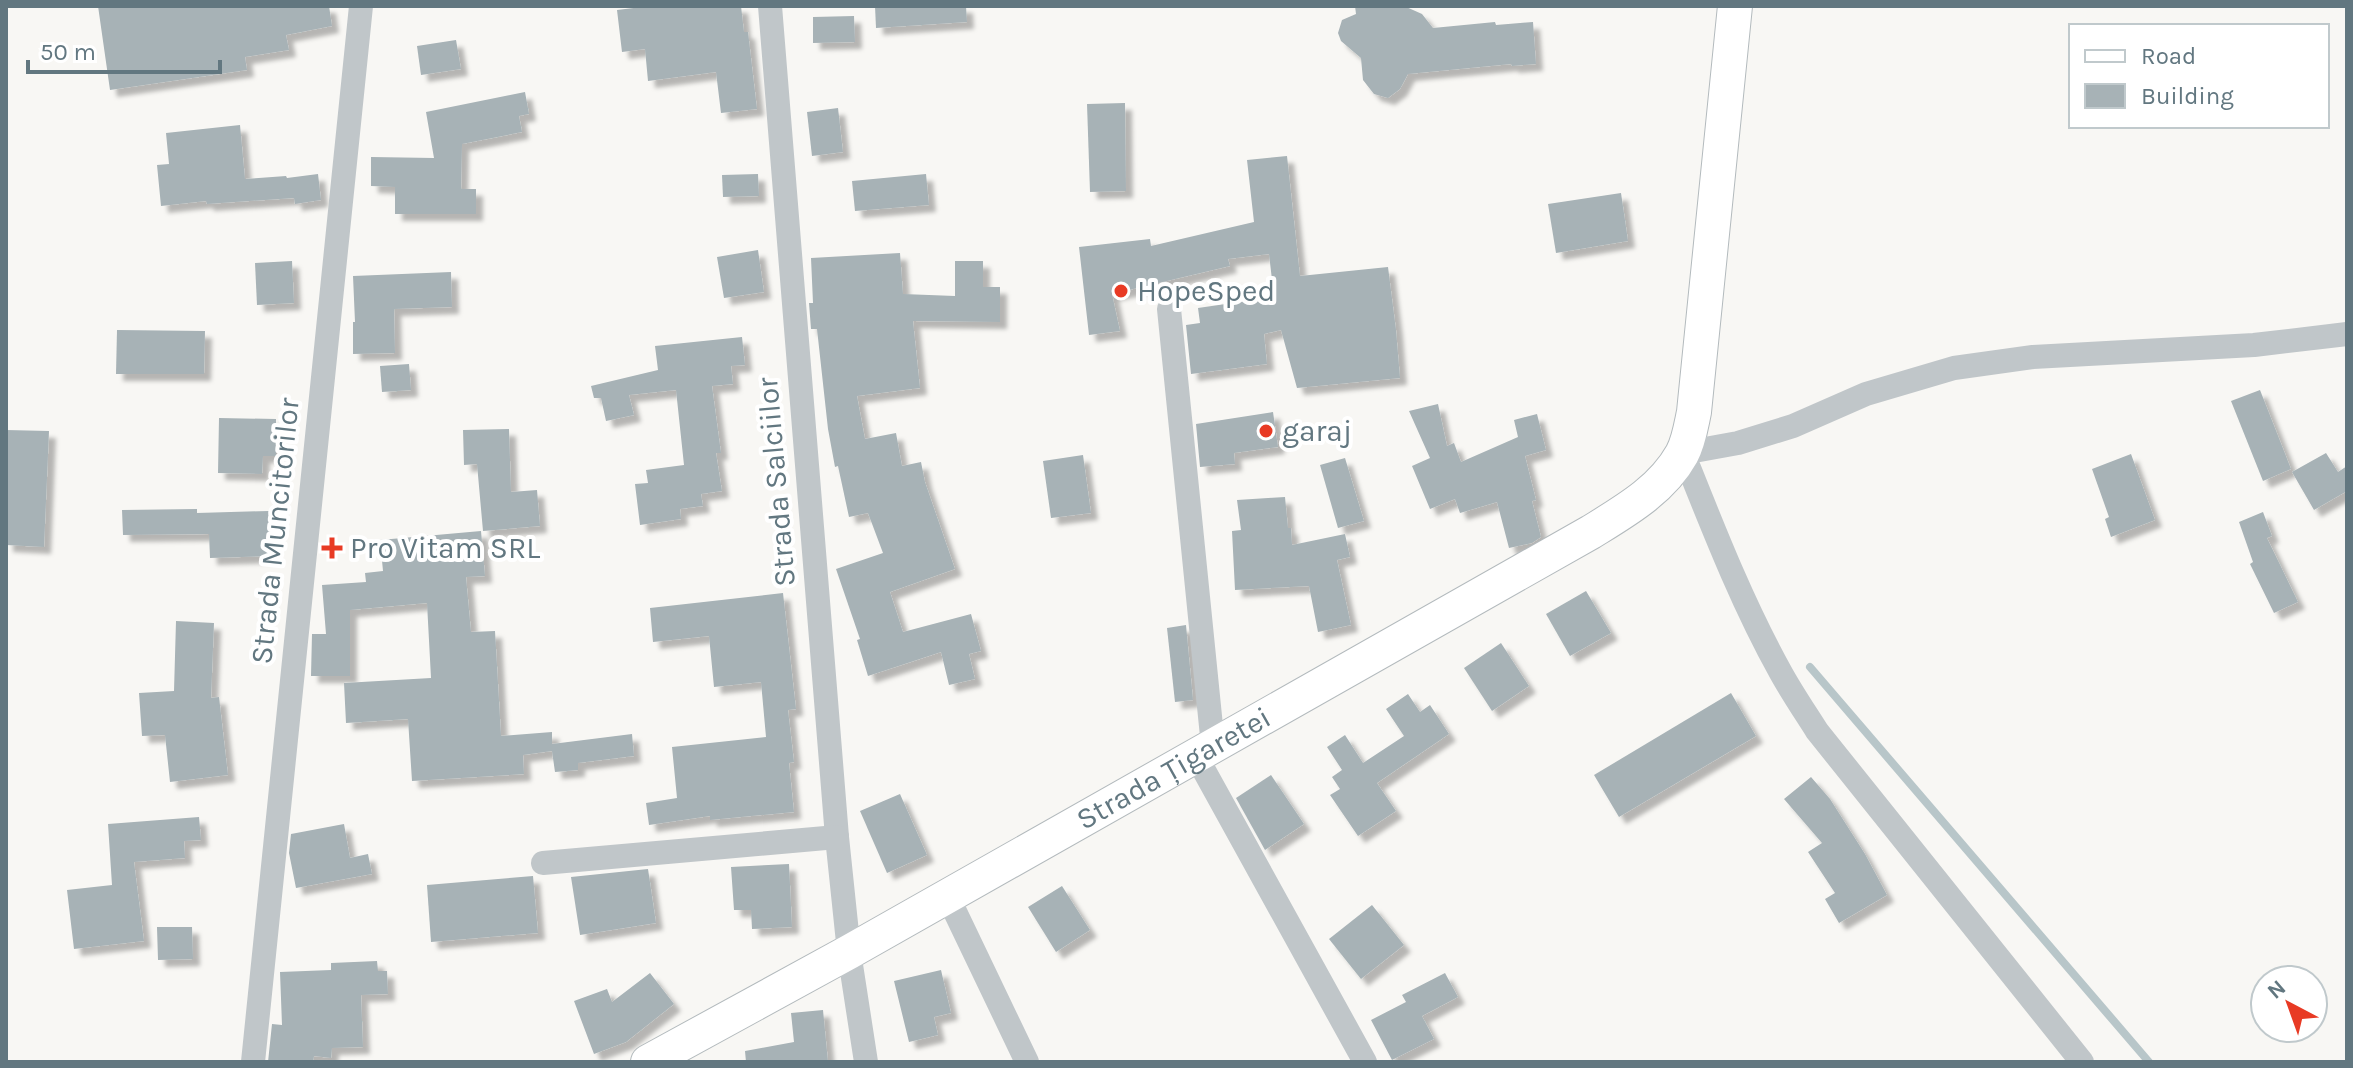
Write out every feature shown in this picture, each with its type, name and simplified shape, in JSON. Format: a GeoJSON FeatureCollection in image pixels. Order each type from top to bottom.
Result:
{"type":"FeatureCollection","features":[{"type":"Feature","properties":{"kind":"main road"},"geometry":{"type":"LineString","coordinates":[[1683,453],[1694,412],[1735,6]]}},
{"type":"Feature","properties":{"kind":"main road","name":"Strada Țigaretei"},"geometry":{"type":"LineString","coordinates":[[648,1062],[849,952],[1616,517],[1663,480],[1683,453]]}},
{"type":"Feature","properties":{"kind":"street","name":"Strada Muncitorilor"},"geometry":{"type":"LineString","coordinates":[[253,1062],[361,6]]}},
{"type":"Feature","properties":{"kind":"street","name":"Strada Salciilor"},"geometry":{"type":"LineString","coordinates":[[770,6],[837,837],[849,952],[866,1062]]}},
{"type":"Feature","properties":{"kind":"street"},"geometry":{"type":"LineString","coordinates":[[1169,309],[1205,751],[1365,1062]]}},
{"type":"Feature","properties":{"kind":"street"},"geometry":{"type":"LineString","coordinates":[[2082,1062],[1817,731],[1782,676],[1752,616],[1683,453],[1765,435],[1866,394],[1954,368],[2033,357],[2254,345],[2347,334]]}},
{"type":"Feature","properties":{"kind":"street"},"geometry":{"type":"LineString","coordinates":[[543,863],[837,837]]}},
{"type":"Feature","properties":{"kind":"street"},"geometry":{"type":"LineString","coordinates":[[947,895],[1027,1062]]}},
{"type":"Feature","properties":{"kind":"building"},"geometry":{"type":"Polygon","coordinates":[[[98,6],[329,6],[332,26],[286,35],[289,50],[245,57],[247,70],[110,90],[98,6]]]}},
{"type":"Feature","properties":{"kind":"building"},"geometry":{"type":"Polygon","coordinates":[[[650,6],[741,6],[744,32],[748,32],[757,109],[721,113],[716,72],[648,81],[645,49],[622,52],[617,10],[650,6]]]}},
{"type":"Feature","properties":{"kind":"building"},"geometry":{"type":"Polygon","coordinates":[[[875,6],[966,6],[967,22],[876,28],[875,6]]]}},
{"type":"Feature","properties":{"kind":"building"},"geometry":{"type":"Polygon","coordinates":[[[1355,6],[1404,6],[1422,14],[1433,28],[1533,22],[1536,64],[1408,74],[1400,89],[1388,98],[1374,94],[1363,80],[1361,58],[1341,41],[1338,33],[1342,20],[1356,14],[1355,6]]]}},
{"type":"Feature","properties":{"kind":"building"},"geometry":{"type":"Polygon","coordinates":[[[854,16],[855,42],[813,43],[813,17],[854,16]]]}},
{"type":"Feature","properties":{"kind":"building"},"geometry":{"type":"Polygon","coordinates":[[[456,40],[461,69],[421,75],[417,46],[456,40]]]}},
{"type":"Feature","properties":{"kind":"building"},"geometry":{"type":"Polygon","coordinates":[[[525,92],[529,114],[519,116],[522,132],[462,144],[461,189],[476,189],[476,214],[395,214],[395,187],[371,186],[371,157],[434,158],[426,112],[525,92]]]}},
{"type":"Feature","properties":{"kind":"building"},"geometry":{"type":"Polygon","coordinates":[[[1125,103],[1126,191],[1090,192],[1087,104],[1125,103]]]}},
{"type":"Feature","properties":{"kind":"building"},"geometry":{"type":"Polygon","coordinates":[[[838,108],[843,152],[812,156],[807,112],[838,108]]]}},
{"type":"Feature","properties":{"kind":"building"},"geometry":{"type":"Polygon","coordinates":[[[240,125],[245,179],[318,174],[321,200],[295,204],[294,198],[207,204],[206,201],[161,206],[157,165],[169,164],[166,133],[240,125]]]}},
{"type":"Feature","properties":{"kind":"building"},"geometry":{"type":"Polygon","coordinates":[[[1287,156],[1300,276],[1388,267],[1400,378],[1297,388],[1281,330],[1264,334],[1267,364],[1191,374],[1186,325],[1200,323],[1198,308],[1274,297],[1269,254],[1228,259],[1230,266],[1112,294],[1120,331],[1089,335],[1079,247],[1150,239],[1151,246],[1254,222],[1247,160],[1287,156]]]}},
{"type":"Feature","properties":{"kind":"building"},"geometry":{"type":"Polygon","coordinates":[[[758,174],[759,196],[723,197],[722,175],[758,174]]]}},
{"type":"Feature","properties":{"kind":"building"},"geometry":{"type":"Polygon","coordinates":[[[926,174],[929,205],[855,211],[852,181],[926,174]]]}},
{"type":"Feature","properties":{"kind":"building"},"geometry":{"type":"Polygon","coordinates":[[[1621,193],[1628,241],[1556,253],[1548,204],[1621,193]]]}},
{"type":"Feature","properties":{"kind":"building"},"geometry":{"type":"Polygon","coordinates":[[[758,250],[764,292],[724,298],[717,257],[758,250]]]}},
{"type":"Feature","properties":{"kind":"building"},"geometry":{"type":"Polygon","coordinates":[[[900,253],[903,294],[955,296],[955,261],[983,261],[983,287],[1000,287],[1000,322],[913,321],[920,388],[857,396],[865,439],[896,433],[902,466],[921,462],[955,569],[890,592],[903,632],[971,614],[981,651],[969,654],[975,679],[949,685],[941,652],[868,676],[857,640],[860,639],[836,569],[883,553],[868,513],[849,517],[838,466],[835,467],[817,329],[811,329],[811,258],[900,253]]]}},
{"type":"Feature","properties":{"kind":"building"},"geometry":{"type":"Polygon","coordinates":[[[292,261],[294,303],[257,305],[255,263],[292,261]]]}},
{"type":"Feature","properties":{"kind":"building"},"geometry":{"type":"Polygon","coordinates":[[[451,272],[452,307],[394,309],[395,353],[353,354],[353,276],[451,272]]]}},
{"type":"Feature","properties":{"kind":"building"},"geometry":{"type":"Polygon","coordinates":[[[117,330],[205,331],[204,374],[116,374],[117,330]]]}},
{"type":"Feature","properties":{"kind":"building"},"geometry":{"type":"Polygon","coordinates":[[[742,337],[745,365],[731,366],[733,384],[712,386],[721,453],[716,453],[722,491],[701,494],[703,506],[680,509],[681,519],[640,525],[635,484],[648,483],[646,470],[684,465],[676,390],[629,395],[634,415],[606,421],[601,398],[594,398],[591,386],[658,370],[655,346],[742,337]]]}},
{"type":"Feature","properties":{"kind":"building"},"geometry":{"type":"Polygon","coordinates":[[[409,364],[411,390],[382,392],[380,366],[409,364]]]}},
{"type":"Feature","properties":{"kind":"building"},"geometry":{"type":"Polygon","coordinates":[[[2260,390],[2291,469],[2263,481],[2231,401],[2260,390]]]}},
{"type":"Feature","properties":{"kind":"building"},"geometry":{"type":"Polygon","coordinates":[[[1438,404],[1447,446],[1454,443],[1461,462],[1518,437],[1514,420],[1537,414],[1546,450],[1525,456],[1541,537],[1532,543],[1509,548],[1497,502],[1460,513],[1455,499],[1430,509],[1412,466],[1430,458],[1409,411],[1438,404]]]}},
{"type":"Feature","properties":{"kind":"building"},"geometry":{"type":"Polygon","coordinates":[[[1273,412],[1278,447],[1234,453],[1235,464],[1200,467],[1196,424],[1273,412]]]}},
{"type":"Feature","properties":{"kind":"building"},"geometry":{"type":"Polygon","coordinates":[[[219,418],[276,419],[276,456],[263,456],[262,474],[218,473],[219,418]]]}},
{"type":"Feature","properties":{"kind":"building"},"geometry":{"type":"Polygon","coordinates":[[[509,429],[511,492],[537,490],[540,526],[483,531],[477,464],[464,465],[463,430],[509,429]]]}},
{"type":"Feature","properties":{"kind":"building"},"geometry":{"type":"Polygon","coordinates":[[[6,430],[49,431],[44,547],[6,545],[6,430]]]}},
{"type":"Feature","properties":{"kind":"building"},"geometry":{"type":"Polygon","coordinates":[[[2326,453],[2338,472],[2347,466],[2347,491],[2314,510],[2292,472],[2326,453]]]}},
{"type":"Feature","properties":{"kind":"building"},"geometry":{"type":"Polygon","coordinates":[[[2131,454],[2155,520],[2111,537],[2105,519],[2109,517],[2092,469],[2131,454]]]}},
{"type":"Feature","properties":{"kind":"building"},"geometry":{"type":"Polygon","coordinates":[[[1083,455],[1091,513],[1051,518],[1043,461],[1083,455]]]}},
{"type":"Feature","properties":{"kind":"building"},"geometry":{"type":"Polygon","coordinates":[[[1345,458],[1364,521],[1338,528],[1320,465],[1345,458]]]}},
{"type":"Feature","properties":{"kind":"building"},"geometry":{"type":"Polygon","coordinates":[[[1285,497],[1292,545],[1345,534],[1350,557],[1337,560],[1351,625],[1318,632],[1309,586],[1235,590],[1232,531],[1241,530],[1237,500],[1285,497]]]}},
{"type":"Feature","properties":{"kind":"building"},"geometry":{"type":"Polygon","coordinates":[[[197,509],[197,513],[269,511],[270,556],[210,558],[209,534],[123,535],[122,510],[197,509]]]}},
{"type":"Feature","properties":{"kind":"building"},"geometry":{"type":"Polygon","coordinates":[[[2263,512],[2272,536],[2267,538],[2298,602],[2274,613],[2250,564],[2253,562],[2239,522],[2263,512]]]}},
{"type":"Feature","properties":{"kind":"building"},"geometry":{"type":"Polygon","coordinates":[[[481,531],[485,576],[466,577],[471,632],[495,631],[501,736],[552,732],[552,744],[632,734],[634,756],[578,763],[578,770],[555,772],[552,751],[523,755],[524,774],[412,781],[408,719],[346,723],[344,683],[431,678],[427,603],[350,610],[350,676],[311,676],[312,634],[326,634],[322,585],[366,582],[365,573],[383,571],[380,540],[481,531]]]}},
{"type":"Feature","properties":{"kind":"building"},"geometry":{"type":"Polygon","coordinates":[[[1586,591],[1611,633],[1570,656],[1546,614],[1586,591]]]}},
{"type":"Feature","properties":{"kind":"building"},"geometry":{"type":"Polygon","coordinates":[[[783,593],[796,709],[788,710],[794,762],[789,763],[794,812],[710,820],[710,816],[649,825],[646,803],[677,798],[672,747],[766,737],[761,682],[714,687],[709,636],[653,642],[650,608],[783,593]]]}},
{"type":"Feature","properties":{"kind":"building"},"geometry":{"type":"Polygon","coordinates":[[[176,621],[214,623],[211,698],[219,697],[228,775],[170,782],[165,735],[142,736],[139,693],[174,691],[176,621]]]}},
{"type":"Feature","properties":{"kind":"building"},"geometry":{"type":"Polygon","coordinates":[[[1186,625],[1193,700],[1175,702],[1167,628],[1186,625]]]}},
{"type":"Feature","properties":{"kind":"building"},"geometry":{"type":"Polygon","coordinates":[[[1501,643],[1529,686],[1492,711],[1464,668],[1501,643]]]}},
{"type":"Feature","properties":{"kind":"building"},"geometry":{"type":"Polygon","coordinates":[[[1731,693],[1756,736],[1619,817],[1594,775],[1731,693]]]}},
{"type":"Feature","properties":{"kind":"building"},"geometry":{"type":"Polygon","coordinates":[[[1408,694],[1420,712],[1430,705],[1449,734],[1377,783],[1396,811],[1358,836],[1330,795],[1340,789],[1332,777],[1342,770],[1327,747],[1345,735],[1363,763],[1404,736],[1386,709],[1408,694]]]}},
{"type":"Feature","properties":{"kind":"building"},"geometry":{"type":"Polygon","coordinates":[[[1271,775],[1304,824],[1265,850],[1236,798],[1271,775]]]}},
{"type":"Feature","properties":{"kind":"building"},"geometry":{"type":"Polygon","coordinates":[[[1811,777],[1830,799],[1887,895],[1839,923],[1825,899],[1835,893],[1808,852],[1822,843],[1784,799],[1811,777]]]}},
{"type":"Feature","properties":{"kind":"building"},"geometry":{"type":"Polygon","coordinates":[[[900,794],[927,855],[887,873],[860,811],[900,794]]]}},
{"type":"Feature","properties":{"kind":"building"},"geometry":{"type":"Polygon","coordinates":[[[199,817],[201,840],[184,841],[185,858],[134,862],[144,941],[74,949],[67,890],[112,885],[108,824],[199,817]]]}},
{"type":"Feature","properties":{"kind":"building"},"geometry":{"type":"Polygon","coordinates":[[[344,824],[350,858],[368,854],[372,874],[296,888],[289,853],[291,834],[344,824]]]}},
{"type":"Feature","properties":{"kind":"building"},"geometry":{"type":"Polygon","coordinates":[[[789,864],[792,927],[752,929],[751,910],[734,910],[731,867],[789,864]]]}},
{"type":"Feature","properties":{"kind":"building"},"geometry":{"type":"Polygon","coordinates":[[[648,869],[656,923],[580,935],[571,877],[648,869]]]}},
{"type":"Feature","properties":{"kind":"building"},"geometry":{"type":"Polygon","coordinates":[[[533,876],[538,933],[431,942],[427,885],[533,876]]]}},
{"type":"Feature","properties":{"kind":"building"},"geometry":{"type":"Polygon","coordinates":[[[1062,886],[1090,930],[1056,952],[1028,907],[1062,886]]]}},
{"type":"Feature","properties":{"kind":"building"},"geometry":{"type":"Polygon","coordinates":[[[1372,905],[1404,945],[1361,979],[1329,939],[1372,905]]]}},
{"type":"Feature","properties":{"kind":"building"},"geometry":{"type":"Polygon","coordinates":[[[157,927],[192,927],[193,959],[158,960],[157,927]]]}},
{"type":"Feature","properties":{"kind":"building"},"geometry":{"type":"Polygon","coordinates":[[[377,961],[378,971],[387,971],[388,994],[361,995],[363,1047],[332,1048],[331,1058],[314,1056],[313,1062],[268,1062],[272,1024],[282,1025],[280,972],[331,970],[331,963],[377,961]]]}},
{"type":"Feature","properties":{"kind":"building"},"geometry":{"type":"Polygon","coordinates":[[[941,970],[951,1013],[934,1017],[938,1035],[909,1042],[894,981],[941,970]]]}},
{"type":"Feature","properties":{"kind":"building"},"geometry":{"type":"Polygon","coordinates":[[[650,973],[674,1004],[626,1042],[594,1054],[574,1001],[607,989],[612,1002],[650,973]]]}},
{"type":"Feature","properties":{"kind":"building"},"geometry":{"type":"Polygon","coordinates":[[[1445,973],[1458,997],[1422,1016],[1434,1039],[1392,1060],[1371,1020],[1406,1002],[1402,995],[1445,973]]]}},
{"type":"Feature","properties":{"kind":"building"},"geometry":{"type":"Polygon","coordinates":[[[823,1010],[828,1062],[746,1062],[745,1051],[794,1042],[791,1013],[823,1010]]]}},
{"type":"Feature","properties":{"kind":"waterway"},"geometry":{"type":"LineString","coordinates":[[1810,667],[2149,1062]]}},
{"type":"Feature","properties":{"kind":"place","name":"HopeSped"},"geometry":{"type":"Point","coordinates":[1121,291]}},
{"type":"Feature","properties":{"kind":"place","name":"garaj"},"geometry":{"type":"Point","coordinates":[1266,431]}},
{"type":"Feature","properties":{"kind":"place","name":"Pro Vitam SRL"},"geometry":{"type":"Point","coordinates":[332,548]}}]}
